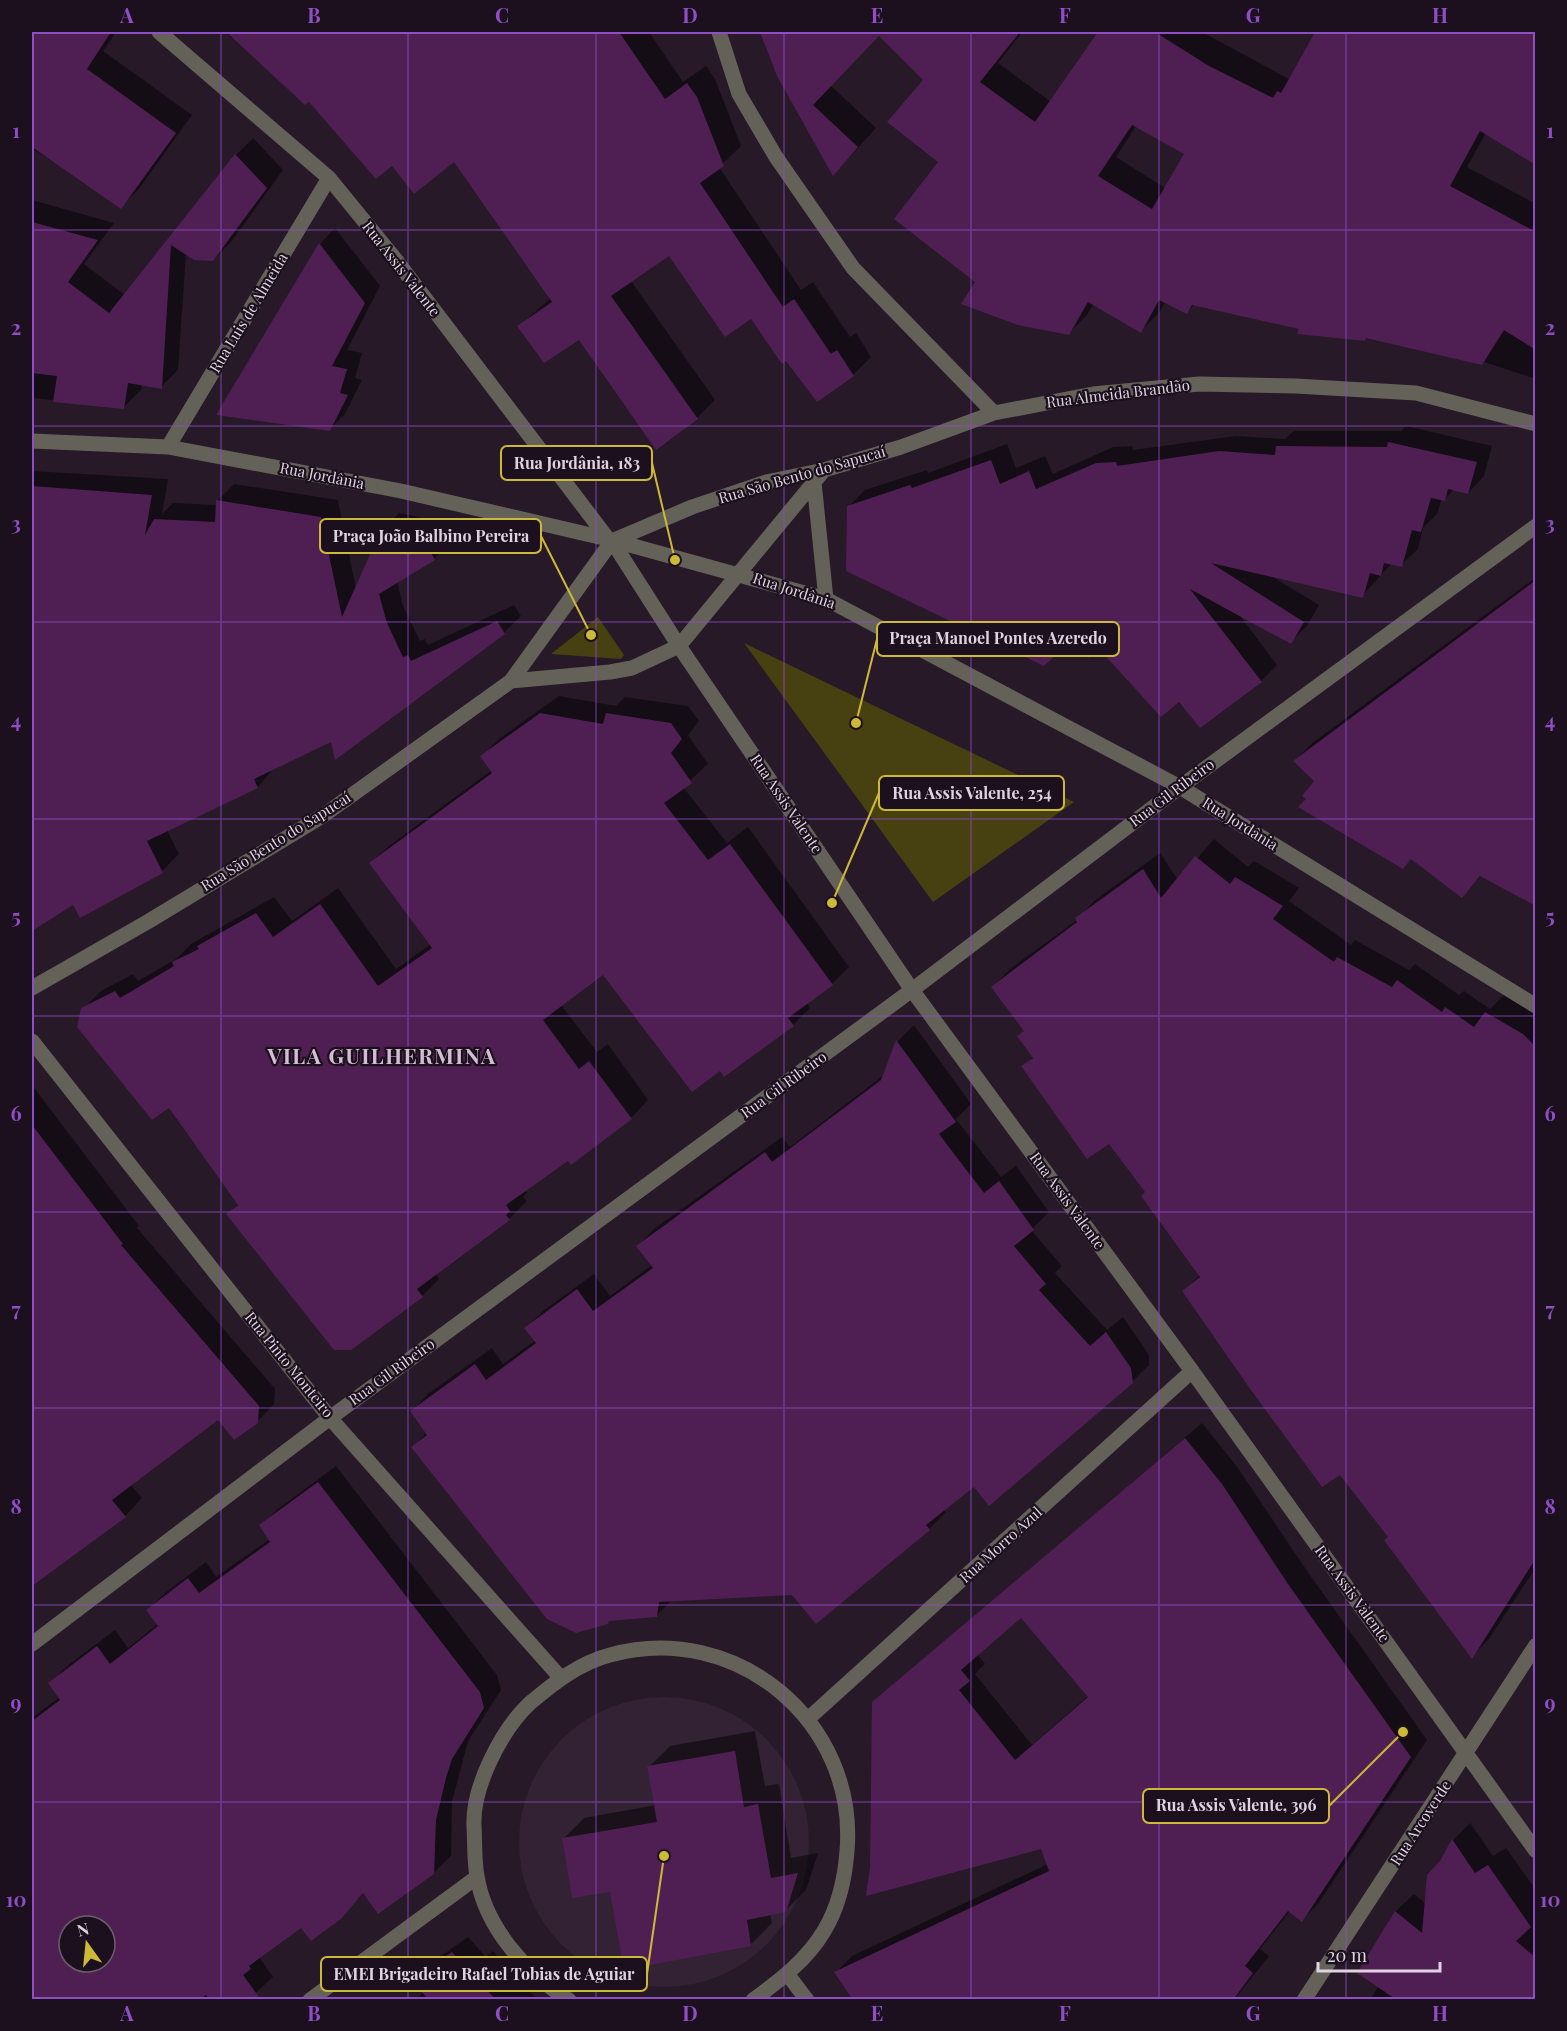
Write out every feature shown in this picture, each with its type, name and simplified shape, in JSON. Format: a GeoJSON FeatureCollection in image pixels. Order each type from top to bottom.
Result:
{"type":"FeatureCollection","features":[{"type":"Feature","properties":{"kind":"street","name":"Rua Assis Valente"},"geometry":{"type":"LineString","coordinates":[[159,32],[329,178],[396,260],[610,540],[912,990],[1192,1371],[1536,1851]]}},
{"type":"Feature","properties":{"kind":"street"},"geometry":{"type":"LineString","coordinates":[[719,32],[739,94],[776,157],[853,268],[994,413]]}},
{"type":"Feature","properties":{"kind":"street","name":"Rua Luis de Almeida"},"geometry":{"type":"LineString","coordinates":[[168,447],[329,178]]}},
{"type":"Feature","properties":{"kind":"street","name":"Rua Almeida Brandão"},"geometry":{"type":"LineString","coordinates":[[994,413],[1093,394],[1187,385],[1296,386],[1416,393],[1536,424]]}},
{"type":"Feature","properties":{"kind":"street","name":"Rua São Bento do Sapucaí"},"geometry":{"type":"LineString","coordinates":[[610,540],[692,507],[756,485],[824,470],[901,447],[994,413]]}},
{"type":"Feature","properties":{"kind":"street","name":"Rua Jordânia"},"geometry":{"type":"LineString","coordinates":[[32,441],[168,447],[401,491],[610,540],[739,573],[826,599],[1180,787],[1536,1006]]}},
{"type":"Feature","properties":{"kind":"street"},"geometry":{"type":"LineString","coordinates":[[511,681],[599,674],[632,668],[679,646],[824,470]]}},
{"type":"Feature","properties":{"kind":"street"},"geometry":{"type":"LineString","coordinates":[[814,482],[826,599]]}},
{"type":"Feature","properties":{"kind":"street","name":"Rua Gil Ribeiro"},"geometry":{"type":"LineString","coordinates":[[32,1644],[330,1418],[912,990],[1180,787],[1536,526]]}},
{"type":"Feature","properties":{"kind":"street"},"geometry":{"type":"LineString","coordinates":[[511,681],[610,540]]}},
{"type":"Feature","properties":{"kind":"street","name":"Rua São Bento do Sapucaí"},"geometry":{"type":"LineString","coordinates":[[32,988],[149,921],[324,815],[511,681]]}},
{"type":"Feature","properties":{"kind":"street","name":"Rua Pinto Monteiro"},"geometry":{"type":"LineString","coordinates":[[32,1041],[330,1418],[560,1677]]}},
{"type":"Feature","properties":{"kind":"street","name":"Rua Morro Azul"},"geometry":{"type":"LineString","coordinates":[[809,1718],[1192,1371]]}},
{"type":"Feature","properties":{"kind":"street","name":"Rua Arcoverde"},"geometry":{"type":"LineString","coordinates":[[1304,2000],[1536,1645]]}},
{"type":"Feature","properties":{"kind":"street"},"geometry":{"type":"LineString","coordinates":[[569,2000],[526,1967],[495,1925],[477,1877],[474,1820],[487,1764],[517,1715],[560,1677],[610,1655],[665,1648],[719,1657],[769,1681],[809,1718],[837,1767],[850,1822],[845,1879],[824,1931],[788,1975],[753,2000]]}},
{"type":"Feature","properties":{"kind":"street"},"geometry":{"type":"LineString","coordinates":[[310,2000],[477,1877]]}},
{"type":"Feature","properties":{"kind":"street"},"geometry":{"type":"LineString","coordinates":[[788,1975],[807,2000]]}},
{"type":"Feature","properties":{"kind":"shaded area"},"geometry":{"type":"Polygon","coordinates":[[[598,617],[624,655],[621,659],[551,654],[598,617]]]}},
{"type":"Feature","properties":{"kind":"shaded area"},"geometry":{"type":"Polygon","coordinates":[[[744,643],[1074,802],[933,902],[744,643]]]}},
{"type":"Feature","properties":{"kind":"shaded area"},"geometry":{"type":"Polygon","coordinates":[[[664,1697],[692,1700],[720,1708],[745,1721],[767,1739],[785,1761],[798,1786],[806,1814],[809,1842],[806,1870],[798,1898],[785,1923],[767,1945],[745,1963],[720,1976],[692,1984],[664,1987],[636,1984],[608,1976],[583,1963],[561,1945],[543,1923],[530,1898],[522,1870],[519,1842],[522,1814],[530,1786],[543,1761],[561,1739],[583,1721],[608,1708],[636,1700],[664,1697]]]}},
{"type":"Feature","properties":{"kind":"building"},"geometry":{"type":"Polygon","coordinates":[[[32,32],[111,32],[87,69],[176,133],[121,209],[32,147],[32,32]]]}},
{"type":"Feature","properties":{"kind":"building"},"geometry":{"type":"Polygon","coordinates":[[[226,32],[619,32],[665,99],[687,83],[697,97],[724,166],[700,183],[783,307],[794,299],[831,354],[837,350],[854,376],[817,402],[786,361],[782,364],[751,319],[725,337],[669,256],[611,296],[698,419],[656,450],[579,340],[544,363],[517,326],[552,302],[454,162],[414,194],[392,166],[376,179],[309,102],[305,105],[226,32]]]}},
{"type":"Feature","properties":{"kind":"building"},"geometry":{"type":"Polygon","coordinates":[[[760,32],[1020,32],[980,82],[1035,122],[1098,32],[1155,32],[1209,66],[1273,98],[1277,91],[1281,93],[1315,32],[1536,32],[1536,165],[1480,131],[1450,186],[1536,232],[1536,350],[1504,330],[1482,365],[1366,338],[1365,341],[1297,334],[1299,329],[1192,305],[1187,314],[1159,300],[1141,333],[1088,302],[1069,335],[1018,325],[961,304],[975,282],[894,219],[938,162],[887,122],[923,80],[879,36],[813,105],[858,147],[833,176],[777,76],[760,32]],[[1132,125],[1098,176],[1152,209],[1184,154],[1132,125]]]}},
{"type":"Feature","properties":{"kind":"building"},"geometry":{"type":"Polygon","coordinates":[[[235,154],[267,188],[213,261],[194,260],[171,245],[162,389],[128,383],[124,409],[53,402],[57,376],[32,373],[32,222],[98,240],[68,282],[109,313],[235,154]]]}},
{"type":"Feature","properties":{"kind":"building"},"geometry":{"type":"Polygon","coordinates":[[[319,243],[365,303],[332,366],[347,369],[340,393],[348,395],[330,431],[216,415],[319,243]]]}},
{"type":"Feature","properties":{"kind":"building"},"geometry":{"type":"Polygon","coordinates":[[[1388,442],[1477,462],[1468,494],[1448,489],[1445,501],[1431,498],[1421,532],[1412,530],[1402,567],[1384,563],[1381,576],[1370,573],[1363,598],[1211,563],[1304,622],[1291,644],[1190,589],[1262,682],[1200,728],[1179,702],[1161,717],[1099,649],[1089,658],[1072,640],[1044,666],[846,571],[847,506],[910,485],[912,488],[991,460],[1000,484],[1029,471],[1036,489],[1096,463],[1116,462],[1117,466],[1219,451],[1275,455],[1276,446],[1387,447],[1388,442]]]}},
{"type":"Feature","properties":{"kind":"building"},"geometry":{"type":"Polygon","coordinates":[[[32,486],[152,495],[145,535],[154,519],[215,522],[216,500],[321,517],[342,617],[381,530],[422,537],[435,560],[379,594],[387,623],[403,657],[408,655],[411,661],[497,621],[505,634],[335,760],[331,742],[254,779],[258,788],[147,841],[163,873],[80,918],[73,905],[32,931],[32,486]]]}},
{"type":"Feature","properties":{"kind":"building"},"geometry":{"type":"Polygon","coordinates":[[[1536,580],[1536,906],[1480,876],[1462,898],[1411,859],[1403,869],[1298,807],[1306,799],[1302,796],[1314,781],[1293,761],[1536,580]]]}},
{"type":"Feature","properties":{"kind":"building"},"geometry":{"type":"Polygon","coordinates":[[[540,713],[603,724],[606,713],[671,723],[682,739],[671,753],[692,783],[664,803],[708,860],[730,844],[833,985],[788,1018],[794,1026],[724,1077],[720,1071],[692,1092],[603,975],[543,1020],[579,1069],[589,1061],[632,1119],[571,1165],[568,1161],[506,1205],[510,1211],[506,1215],[510,1220],[417,1289],[423,1297],[351,1350],[334,1350],[226,1214],[238,1205],[169,1108],[152,1120],[77,1027],[81,1008],[115,991],[120,998],[174,966],[172,962],[199,949],[197,946],[256,913],[273,937],[320,904],[378,986],[432,948],[369,863],[492,773],[480,756],[540,713]]]}},
{"type":"Feature","properties":{"kind":"building"},"geometry":{"type":"Polygon","coordinates":[[[1195,856],[1230,884],[1235,877],[1283,906],[1273,919],[1334,962],[1337,957],[1392,987],[1397,980],[1442,1012],[1445,1007],[1474,1027],[1485,1012],[1523,1034],[1536,1047],[1536,1558],[1472,1659],[1384,1540],[1388,1537],[1340,1475],[1322,1487],[1251,1390],[1182,1291],[1200,1277],[1141,1196],[1145,1192],[1109,1144],[1087,1159],[1021,1066],[1033,1058],[1017,1036],[1024,1031],[991,987],[1077,922],[1075,918],[1143,869],[1161,898],[1195,856]]]}},
{"type":"Feature","properties":{"kind":"building"},"geometry":{"type":"Polygon","coordinates":[[[896,1040],[956,1122],[939,1134],[984,1193],[999,1181],[1034,1230],[1014,1246],[1046,1284],[1039,1290],[1090,1346],[1106,1332],[1131,1368],[1133,1383],[989,1506],[974,1487],[926,1525],[930,1530],[816,1624],[792,1595],[659,1602],[657,1617],[609,1621],[608,1624],[576,1633],[547,1619],[411,1447],[427,1435],[410,1411],[475,1364],[486,1380],[536,1343],[524,1328],[577,1289],[593,1311],[653,1268],[636,1246],[765,1152],[772,1162],[881,1080],[896,1040]]]}},
{"type":"Feature","properties":{"kind":"building"},"geometry":{"type":"Polygon","coordinates":[[[32,1125],[123,1244],[121,1245],[259,1406],[258,1423],[234,1440],[218,1420],[112,1500],[126,1517],[32,1586],[32,1125]]]}},
{"type":"Feature","properties":{"kind":"building"},"geometry":{"type":"Polygon","coordinates":[[[1185,1438],[1222,1484],[1288,1584],[1411,1757],[1302,1922],[1288,1911],[1245,1966],[1253,1973],[1233,2000],[853,2000],[834,1972],[1049,1871],[1041,1849],[866,1896],[870,1867],[872,1702],[1185,1438]],[[1021,1618],[961,1670],[970,1681],[959,1690],[1015,1760],[1088,1697],[1021,1618]]]}},
{"type":"Feature","properties":{"kind":"building"},"geometry":{"type":"Polygon","coordinates":[[[318,1482],[480,1692],[484,1708],[452,1759],[446,1778],[436,1820],[434,1874],[378,1914],[363,1893],[341,1919],[311,1941],[301,1928],[249,1966],[251,1969],[243,1975],[261,2000],[210,2000],[206,1995],[198,2000],[32,2000],[32,1721],[60,1700],[48,1683],[97,1646],[110,1664],[158,1626],[146,1610],[188,1578],[199,1593],[270,1542],[259,1525],[318,1482]]]}},
{"type":"Feature","properties":{"kind":"building"},"geometry":{"type":"Polygon","coordinates":[[[735,1751],[744,1807],[758,1804],[771,1878],[798,1873],[786,1912],[747,1920],[751,1946],[624,1970],[610,1892],[572,1898],[562,1838],[657,1822],[647,1766],[735,1751]]]}},
{"type":"Feature","properties":{"kind":"building"},"geometry":{"type":"Polygon","coordinates":[[[1452,1839],[1475,1873],[1488,1865],[1531,1927],[1516,1941],[1536,1958],[1536,2000],[1397,2000],[1357,1973],[1395,1911],[1422,1933],[1427,1875],[1440,1861],[1452,1839]]]}},
{"type":"Feature","properties":{"kind":"building"},"geometry":{"type":"Polygon","coordinates":[[[452,1952],[496,2000],[429,2000],[411,1980],[452,1952]]]}},
{"type":"Feature","properties":{"kind":"place","name":"Rua Jordânia, 183"},"geometry":{"type":"Point","coordinates":[675,560]}},
{"type":"Feature","properties":{"kind":"place","name":"Praça João Balbino Pereira"},"geometry":{"type":"Point","coordinates":[591,635]}},
{"type":"Feature","properties":{"kind":"place","name":"Praça Manoel Pontes Azeredo"},"geometry":{"type":"Point","coordinates":[856,723]}},
{"type":"Feature","properties":{"kind":"place","name":"Rua Assis Valente, 254"},"geometry":{"type":"Point","coordinates":[832,903]}},
{"type":"Feature","properties":{"kind":"place","name":"Rua Assis Valente, 396"},"geometry":{"type":"Point","coordinates":[1403,1732]}},
{"type":"Feature","properties":{"kind":"place","name":"EMEI Brigadeiro Rafael Tobias de Aguiar"},"geometry":{"type":"Point","coordinates":[664,1856]}},
{"type":"Feature","properties":{"kind":"district","name":"VILA GUILHERMINA"},"geometry":{"type":"Point","coordinates":[382,1057]}}]}
